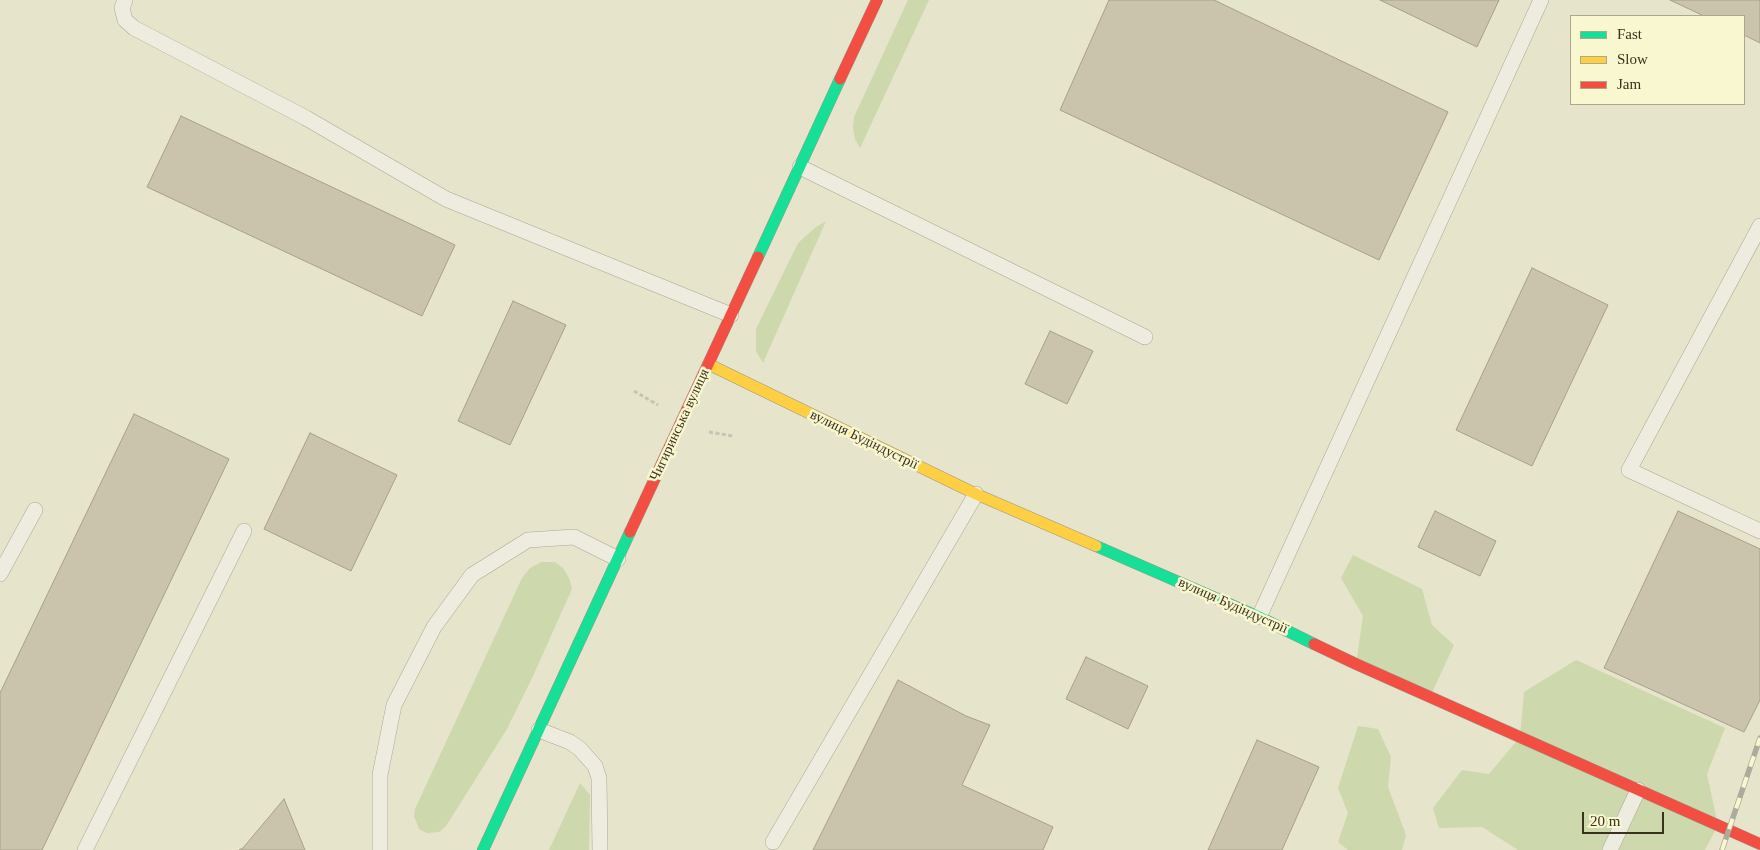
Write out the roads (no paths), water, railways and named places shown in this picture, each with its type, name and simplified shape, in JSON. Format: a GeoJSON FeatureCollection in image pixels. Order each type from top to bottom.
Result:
{"type":"FeatureCollection","features":[{"type":"Feature","properties":{"kind":"street","name":"Чигиринська вулиця"},"geometry":{"type":"LineString","coordinates":[[483,850],[877,0]]}},
{"type":"Feature","properties":{"kind":"street","name":"вулиця Будіндустрії"},"geometry":{"type":"LineString","coordinates":[[708,364],[976,494],[1259,617],[1356,664],[1638,790],[1759,840]]}},
{"type":"Feature","properties":{"kind":"lane"},"geometry":{"type":"LineString","coordinates":[[125,0],[122,8],[125,20],[134,28],[306,118],[446,198],[731,315]]}},
{"type":"Feature","properties":{"kind":"lane"},"geometry":{"type":"LineString","coordinates":[[1259,617],[1541,0]]}},
{"type":"Feature","properties":{"kind":"lane"},"geometry":{"type":"LineString","coordinates":[[800,167],[1145,337]]}},
{"type":"Feature","properties":{"kind":"lane"},"geometry":{"type":"LineString","coordinates":[[1760,226],[1629,470],[1760,531]]}},
{"type":"Feature","properties":{"kind":"lane"},"geometry":{"type":"LineString","coordinates":[[773,842],[976,494]]}},
{"type":"Feature","properties":{"kind":"lane"},"geometry":{"type":"LineString","coordinates":[[0,574],[35,510]]}},
{"type":"Feature","properties":{"kind":"lane"},"geometry":{"type":"LineString","coordinates":[[85,850],[244,531]]}},
{"type":"Feature","properties":{"kind":"lane"},"geometry":{"type":"LineString","coordinates":[[380,850],[380,775],[394,705],[434,627],[472,575],[528,540],[574,537],[618,559]]}},
{"type":"Feature","properties":{"kind":"lane"},"geometry":{"type":"LineString","coordinates":[[539,730],[580,748],[595,766],[599,778],[600,850]]}},
{"type":"Feature","properties":{"kind":"lane"},"geometry":{"type":"LineString","coordinates":[[1610,850],[1638,790]]}},
{"type":"Feature","properties":{"kind":"railway"},"geometry":{"type":"LineString","coordinates":[[1722,850],[1760,738]]}}]}
